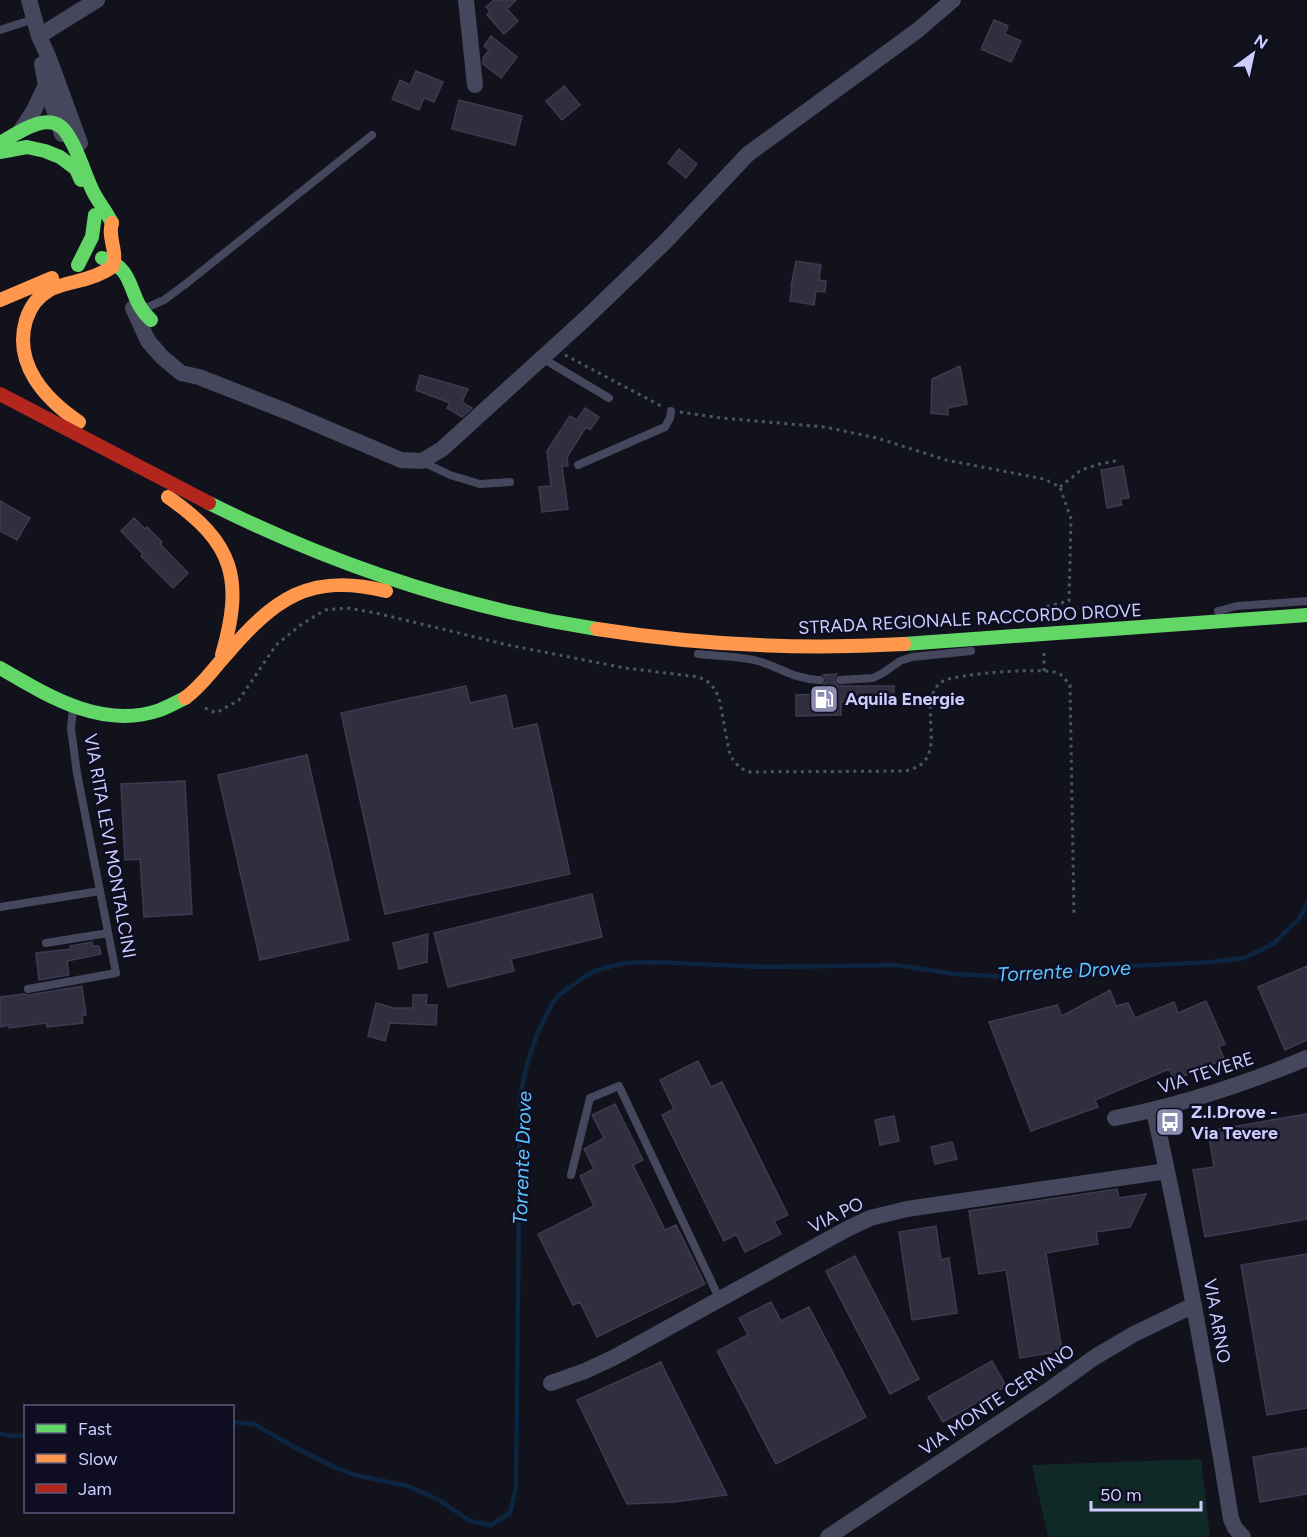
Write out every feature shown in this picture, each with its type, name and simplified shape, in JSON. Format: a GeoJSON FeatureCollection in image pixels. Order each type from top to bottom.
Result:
{"type":"FeatureCollection","features":[{"type":"Feature","properties":{"kind":"main road"},"geometry":{"type":"LineString","coordinates":[[0,143],[21,130],[48,122],[54,122],[69,134],[104,215],[78,265]]}},
{"type":"Feature","properties":{"kind":"main road"},"geometry":{"type":"LineString","coordinates":[[0,152],[32,147],[52,154],[76,169],[104,215]]}},
{"type":"Feature","properties":{"kind":"main road"},"geometry":{"type":"LineString","coordinates":[[0,300],[95,258],[114,261],[124,271],[143,314],[138,308]]}},
{"type":"Feature","properties":{"kind":"main road"},"geometry":{"type":"LineString","coordinates":[[114,261],[113,266],[109,269],[83,280],[54,287],[44,293],[33,306],[25,323],[22,344],[25,360],[34,380],[44,394],[78,421],[259,515],[305,547]]}},
{"type":"Feature","properties":{"kind":"main road"},"geometry":{"type":"LineString","coordinates":[[83,280],[103,286]]}},
{"type":"Feature","properties":{"kind":"main road","name":"STRADA REGIONALE RACCORDO DROVE"},"geometry":{"type":"LineString","coordinates":[[0,394],[214,506],[353,566],[416,587],[487,606],[603,630],[732,644],[812,647],[900,644],[1307,615]]}},
{"type":"Feature","properties":{"kind":"main road"},"geometry":{"type":"LineString","coordinates":[[0,409],[62,442]]}},
{"type":"Feature","properties":{"kind":"main road"},"geometry":{"type":"LineString","coordinates":[[156,491],[183,507],[205,525],[216,538],[229,567],[234,605],[231,626],[220,661]]}},
{"type":"Feature","properties":{"kind":"main road"},"geometry":{"type":"LineString","coordinates":[[0,668],[51,698],[73,707],[104,715],[136,716],[161,710],[185,698],[203,684],[254,623],[275,605],[300,593],[330,585],[372,587],[491,620],[538,618]]}},
{"type":"Feature","properties":{"kind":"street"},"geometry":{"type":"LineString","coordinates":[[29,0],[62,111],[57,130],[32,147]]}},
{"type":"Feature","properties":{"kind":"street"},"geometry":{"type":"LineString","coordinates":[[37,28],[97,0]]}},
{"type":"Feature","properties":{"kind":"street"},"geometry":{"type":"LineString","coordinates":[[466,0],[475,84]]}},
{"type":"Feature","properties":{"kind":"street"},"geometry":{"type":"LineString","coordinates":[[54,89],[104,215],[138,308],[146,337],[162,357],[181,373],[199,377],[288,412],[401,460],[422,461],[442,449],[665,242],[748,154],[918,30],[953,0]]}},
{"type":"Feature","properties":{"kind":"street"},"geometry":{"type":"LineString","coordinates":[[21,130],[33,112],[54,89]]}},
{"type":"Feature","properties":{"kind":"street"},"geometry":{"type":"LineString","coordinates":[[59,125],[76,169]]}},
{"type":"Feature","properties":{"kind":"street"},"geometry":{"type":"LineString","coordinates":[[104,215],[114,261],[138,308],[170,352],[199,377]]}},
{"type":"Feature","properties":{"kind":"street"},"geometry":{"type":"LineString","coordinates":[[0,687],[15,677]]}},
{"type":"Feature","properties":{"kind":"street","name":"VIA TEVERE"},"geometry":{"type":"LineString","coordinates":[[1115,1118],[1154,1111],[1244,1082],[1307,1058]]}},
{"type":"Feature","properties":{"kind":"street","name":"VIA ARNO"},"geometry":{"type":"LineString","coordinates":[[1154,1111],[1194,1305],[1231,1519],[1243,1537]]}},
{"type":"Feature","properties":{"kind":"street","name":"VIA PO"},"geometry":{"type":"LineString","coordinates":[[551,1383],[609,1361],[847,1228],[882,1214],[922,1206],[1167,1171]]}},
{"type":"Feature","properties":{"kind":"street","name":"VIA MONTE CERVINO"},"geometry":{"type":"LineString","coordinates":[[828,1537],[1046,1392],[1095,1356],[1194,1305]]}},
{"type":"Feature","properties":{"kind":"lane"},"geometry":{"type":"LineString","coordinates":[[0,30],[37,28]]}},
{"type":"Feature","properties":{"kind":"lane"},"geometry":{"type":"LineString","coordinates":[[138,308],[164,300],[187,283],[372,135]]}},
{"type":"Feature","properties":{"kind":"lane"},"geometry":{"type":"LineString","coordinates":[[547,353],[609,398]]}},
{"type":"Feature","properties":{"kind":"lane"},"geometry":{"type":"LineString","coordinates":[[578,465],[665,427],[670,418],[670,411]]}},
{"type":"Feature","properties":{"kind":"lane"},"geometry":{"type":"LineString","coordinates":[[422,461],[450,475],[480,484],[510,482]]}},
{"type":"Feature","properties":{"kind":"lane"},"geometry":{"type":"LineString","coordinates":[[1194,624],[1214,613],[1237,606],[1307,601]]}},
{"type":"Feature","properties":{"kind":"lane"},"geometry":{"type":"LineString","coordinates":[[603,630],[620,641]]}},
{"type":"Feature","properties":{"kind":"lane"},"geometry":{"type":"LineString","coordinates":[[993,646],[1013,636]]}},
{"type":"Feature","properties":{"kind":"lane"},"geometry":{"type":"LineString","coordinates":[[840,680],[873,678],[900,661],[912,657],[978,650]]}},
{"type":"Feature","properties":{"kind":"lane"},"geometry":{"type":"LineString","coordinates":[[692,654],[754,660],[794,677],[820,680]]}},
{"type":"Feature","properties":{"kind":"lane","name":"VIA RITA LEVI MONTALCINI"},"geometry":{"type":"LineString","coordinates":[[28,989],[116,973],[75,763],[71,724],[73,707]]}},
{"type":"Feature","properties":{"kind":"lane"},"geometry":{"type":"LineString","coordinates":[[0,908],[100,891]]}},
{"type":"Feature","properties":{"kind":"lane"},"geometry":{"type":"LineString","coordinates":[[46,943],[108,933]]}},
{"type":"Feature","properties":{"kind":"lane"},"geometry":{"type":"LineString","coordinates":[[571,1175],[590,1098],[619,1086],[720,1300]]}},
{"type":"Feature","properties":{"kind":"path"},"geometry":{"type":"LineString","coordinates":[[547,353],[670,411],[825,427],[877,438],[946,460],[1044,479],[1060,487],[1071,519],[1069,601],[1044,607],[1044,623]]}},
{"type":"Feature","properties":{"kind":"path"},"geometry":{"type":"LineString","coordinates":[[1060,487],[1081,470],[1120,460]]}},
{"type":"Feature","properties":{"kind":"path"},"geometry":{"type":"LineString","coordinates":[[185,698],[216,713],[239,700],[276,645],[302,624],[326,610],[347,608],[508,645],[625,668],[699,677],[710,683],[716,691],[729,752],[733,760],[740,768],[750,772],[905,771],[916,769],[928,755],[931,745],[932,694],[937,685],[944,680],[1013,671],[1044,671],[1060,674],[1070,685],[1074,915]]}},
{"type":"Feature","properties":{"kind":"path"},"geometry":{"type":"LineString","coordinates":[[1044,650],[1044,671]]}},
{"type":"Feature","properties":{"kind":"green space"},"geometry":{"type":"Polygon","coordinates":[[[1201,1459],[1210,1537],[1048,1537],[1032,1465],[1201,1459]]]}},
{"type":"Feature","properties":{"kind":"building"},"geometry":{"type":"Polygon","coordinates":[[[494,0],[516,0],[507,9],[518,21],[504,34],[487,15],[490,11],[486,7],[494,0]]]}},
{"type":"Feature","properties":{"kind":"building"},"geometry":{"type":"Polygon","coordinates":[[[994,20],[1008,26],[1005,34],[1021,41],[1011,62],[981,49],[994,20]]]}},
{"type":"Feature","properties":{"kind":"building"},"geometry":{"type":"Polygon","coordinates":[[[491,36],[517,57],[501,78],[483,64],[483,58],[489,50],[484,46],[491,36]]]}},
{"type":"Feature","properties":{"kind":"building"},"geometry":{"type":"Polygon","coordinates":[[[416,71],[443,82],[434,102],[424,98],[419,110],[392,99],[400,80],[410,85],[416,71]]]}},
{"type":"Feature","properties":{"kind":"building"},"geometry":{"type":"Polygon","coordinates":[[[564,86],[580,105],[562,120],[546,101],[564,86]]]}},
{"type":"Feature","properties":{"kind":"building"},"geometry":{"type":"Polygon","coordinates":[[[459,100],[522,116],[515,145],[452,129],[459,100]]]}},
{"type":"Feature","properties":{"kind":"building"},"geometry":{"type":"Polygon","coordinates":[[[679,149],[697,164],[686,178],[668,163],[679,149]]]}},
{"type":"Feature","properties":{"kind":"building"},"geometry":{"type":"Polygon","coordinates":[[[796,261],[821,265],[819,280],[826,281],[825,292],[816,291],[814,305],[790,301],[796,261]]]}},
{"type":"Feature","properties":{"kind":"building"},"geometry":{"type":"Polygon","coordinates":[[[960,366],[967,404],[948,408],[948,415],[931,413],[932,379],[960,366]]]}},
{"type":"Feature","properties":{"kind":"building"},"geometry":{"type":"Polygon","coordinates":[[[420,375],[468,389],[462,402],[472,408],[462,417],[447,408],[450,403],[416,390],[420,375]]]}},
{"type":"Feature","properties":{"kind":"building"},"geometry":{"type":"Polygon","coordinates":[[[585,408],[599,417],[590,430],[586,427],[567,457],[568,466],[562,466],[568,509],[542,512],[539,487],[551,486],[547,451],[570,416],[577,420],[585,408]]]}},
{"type":"Feature","properties":{"kind":"building"},"geometry":{"type":"Polygon","coordinates":[[[1123,466],[1129,498],[1120,499],[1122,505],[1107,508],[1101,470],[1123,466]]]}},
{"type":"Feature","properties":{"kind":"building"},"geometry":{"type":"Polygon","coordinates":[[[0,501],[30,518],[17,540],[0,531],[0,501]]]}},
{"type":"Feature","properties":{"kind":"building"},"geometry":{"type":"Polygon","coordinates":[[[134,518],[162,542],[160,544],[188,573],[173,588],[141,556],[143,554],[121,531],[134,518]]]}},
{"type":"Feature","properties":{"kind":"building"},"geometry":{"type":"Polygon","coordinates":[[[837,674],[834,681],[840,686],[894,686],[894,702],[841,702],[841,715],[796,716],[796,695],[820,694],[820,686],[826,681],[823,675],[837,674]]]}},
{"type":"Feature","properties":{"kind":"building"},"geometry":{"type":"Polygon","coordinates":[[[466,686],[470,703],[506,695],[513,729],[537,724],[570,874],[385,914],[341,713],[466,686]]]}},
{"type":"Feature","properties":{"kind":"building"},"geometry":{"type":"Polygon","coordinates":[[[307,755],[349,940],[260,960],[218,775],[307,755]]]}},
{"type":"Feature","properties":{"kind":"building"},"geometry":{"type":"Polygon","coordinates":[[[185,781],[192,914],[144,917],[140,859],[125,860],[121,784],[185,781]]]}},
{"type":"Feature","properties":{"kind":"building"},"geometry":{"type":"Polygon","coordinates":[[[592,894],[602,937],[511,959],[514,971],[448,987],[434,933],[592,894]]]}},
{"type":"Feature","properties":{"kind":"building"},"geometry":{"type":"Polygon","coordinates":[[[428,934],[427,962],[399,969],[393,943],[428,934]]]}},
{"type":"Feature","properties":{"kind":"building"},"geometry":{"type":"Polygon","coordinates":[[[92,942],[93,946],[99,946],[101,954],[67,961],[69,975],[39,980],[36,953],[71,949],[70,946],[92,942]]]}},
{"type":"Feature","properties":{"kind":"building"},"geometry":{"type":"Polygon","coordinates":[[[1307,966],[1307,1040],[1285,1050],[1258,987],[1307,966]]]}},
{"type":"Feature","properties":{"kind":"building"},"geometry":{"type":"Polygon","coordinates":[[[82,986],[86,1015],[82,1015],[83,1023],[47,1027],[46,1023],[0,1027],[0,997],[29,995],[82,986]]]}},
{"type":"Feature","properties":{"kind":"building"},"geometry":{"type":"Polygon","coordinates":[[[1110,990],[1116,1006],[1128,1003],[1135,1018],[1174,1002],[1178,1013],[1206,1001],[1225,1044],[1219,1046],[1224,1059],[1174,1080],[1169,1069],[1095,1100],[1098,1107],[1031,1131],[989,1022],[1057,1005],[1062,1016],[1110,990]]]}},
{"type":"Feature","properties":{"kind":"building"},"geometry":{"type":"Polygon","coordinates":[[[413,995],[427,995],[426,1005],[437,1005],[436,1025],[390,1023],[385,1041],[368,1036],[376,1003],[394,1008],[413,1008],[413,995]]]}},
{"type":"Feature","properties":{"kind":"building"},"geometry":{"type":"Polygon","coordinates":[[[698,1061],[711,1087],[722,1082],[788,1215],[774,1221],[781,1234],[745,1252],[736,1234],[724,1241],[662,1115],[674,1109],[660,1080],[698,1061]]]}},
{"type":"Feature","properties":{"kind":"building"},"geometry":{"type":"Polygon","coordinates":[[[615,1104],[643,1160],[633,1165],[665,1230],[676,1225],[705,1284],[597,1337],[580,1302],[573,1305],[538,1234],[594,1206],[580,1176],[594,1169],[584,1149],[604,1138],[592,1115],[615,1104]]]}},
{"type":"Feature","properties":{"kind":"building"},"geometry":{"type":"Polygon","coordinates":[[[1307,1114],[1307,1219],[1205,1237],[1193,1170],[1214,1167],[1208,1131],[1307,1114]]]}},
{"type":"Feature","properties":{"kind":"building"},"geometry":{"type":"Polygon","coordinates":[[[894,1116],[899,1141],[880,1145],[875,1120],[894,1116]]]}},
{"type":"Feature","properties":{"kind":"building"},"geometry":{"type":"Polygon","coordinates":[[[952,1142],[957,1159],[935,1164],[931,1147],[952,1142]]]}},
{"type":"Feature","properties":{"kind":"building"},"geometry":{"type":"Polygon","coordinates":[[[1117,1189],[1119,1198],[1146,1194],[1130,1227],[1096,1232],[1098,1244],[1046,1253],[1062,1351],[1020,1358],[1006,1270],[979,1274],[969,1211],[1117,1189]]]}},
{"type":"Feature","properties":{"kind":"building"},"geometry":{"type":"Polygon","coordinates":[[[936,1226],[941,1260],[949,1258],[957,1313],[912,1320],[899,1232],[936,1226]]]}},
{"type":"Feature","properties":{"kind":"building"},"geometry":{"type":"Polygon","coordinates":[[[1307,1254],[1307,1408],[1267,1415],[1241,1265],[1307,1254]]]}},
{"type":"Feature","properties":{"kind":"building"},"geometry":{"type":"Polygon","coordinates":[[[855,1256],[919,1379],[890,1394],[826,1271],[855,1256]]]}},
{"type":"Feature","properties":{"kind":"building"},"geometry":{"type":"Polygon","coordinates":[[[771,1302],[781,1321],[809,1307],[866,1417],[776,1464],[717,1351],[748,1335],[739,1318],[771,1302]]]}},
{"type":"Feature","properties":{"kind":"building"},"geometry":{"type":"Polygon","coordinates":[[[992,1361],[1006,1386],[943,1422],[928,1397],[992,1361]]]}},
{"type":"Feature","properties":{"kind":"building"},"geometry":{"type":"Polygon","coordinates":[[[661,1362],[727,1495],[673,1502],[627,1504],[577,1400],[661,1362]]]}},
{"type":"Feature","properties":{"kind":"building"},"geometry":{"type":"Polygon","coordinates":[[[1307,1448],[1307,1494],[1260,1502],[1253,1457],[1307,1448]]]}},
{"type":"Feature","properties":{"kind":"waterway","name":"Torrente Drove"},"geometry":{"type":"LineString","coordinates":[[234,1422],[254,1424],[294,1447],[355,1475],[408,1486],[439,1500],[470,1521],[491,1525],[510,1513],[516,1487],[520,1097],[537,1034],[552,1004],[559,995],[595,971],[626,963],[652,962],[766,967],[896,965],[955,974],[1009,977],[1114,967],[1211,962],[1244,958],[1273,944],[1299,919],[1307,904]]}},
{"type":"Feature","properties":{"kind":"waterway","name":"Torrente Drove"},"geometry":{"type":"LineString","coordinates":[[0,1434],[24,1435]]}},
{"type":"Feature","properties":{"kind":"traffic: fast"},"geometry":{"type":"LineString","coordinates":[[0,143],[37,124],[48,122],[60,126],[69,137],[93,192],[112,223]]}},
{"type":"Feature","properties":{"kind":"traffic: fast"},"geometry":{"type":"LineString","coordinates":[[0,152],[27,147],[45,151],[60,157],[76,169],[81,180]]}},
{"type":"Feature","properties":{"kind":"traffic: fast"},"geometry":{"type":"LineString","coordinates":[[78,265],[92,237],[95,215]]}},
{"type":"Feature","properties":{"kind":"traffic: fast"},"geometry":{"type":"LineString","coordinates":[[102,258],[121,269],[138,303],[151,320]]}},
{"type":"Feature","properties":{"kind":"traffic: fast"},"geometry":{"type":"LineString","coordinates":[[209,503],[302,545],[398,581],[496,609],[597,629]]}},
{"type":"Feature","properties":{"kind":"traffic: fast"},"geometry":{"type":"LineString","coordinates":[[904,644],[1307,615]]}},
{"type":"Feature","properties":{"kind":"traffic: fast"},"geometry":{"type":"LineString","coordinates":[[0,668],[56,699],[97,713],[117,716],[138,715],[160,710],[185,698]]}},
{"type":"Feature","properties":{"kind":"traffic: slow"},"geometry":{"type":"LineString","coordinates":[[79,422],[55,403],[35,379],[28,366],[23,336],[30,311],[44,293],[57,286],[94,276],[112,267],[114,262],[112,223]]}},
{"type":"Feature","properties":{"kind":"traffic: slow"},"geometry":{"type":"LineString","coordinates":[[0,300],[52,278]]}},
{"type":"Feature","properties":{"kind":"traffic: slow"},"geometry":{"type":"LineString","coordinates":[[168,497],[207,530],[220,547],[228,565],[232,584],[232,605],[222,655]]}},
{"type":"Feature","properties":{"kind":"traffic: slow"},"geometry":{"type":"LineString","coordinates":[[185,698],[202,683],[243,635],[260,619],[277,605],[295,595],[314,588],[335,585],[359,586],[386,591]]}},
{"type":"Feature","properties":{"kind":"traffic: slow"},"geometry":{"type":"LineString","coordinates":[[597,629],[674,639],[750,645],[904,644]]}},
{"type":"Feature","properties":{"kind":"traffic: jam"},"geometry":{"type":"LineString","coordinates":[[0,394],[209,503]]}},
{"type":"Feature","properties":{"kind":"place","name":"Aquila Energie"},"geometry":{"type":"Point","coordinates":[824,699]}},
{"type":"Feature","properties":{"kind":"place","name":"Z.I.Drove - Via Tevere"},"geometry":{"type":"Point","coordinates":[1170,1122]}}]}
